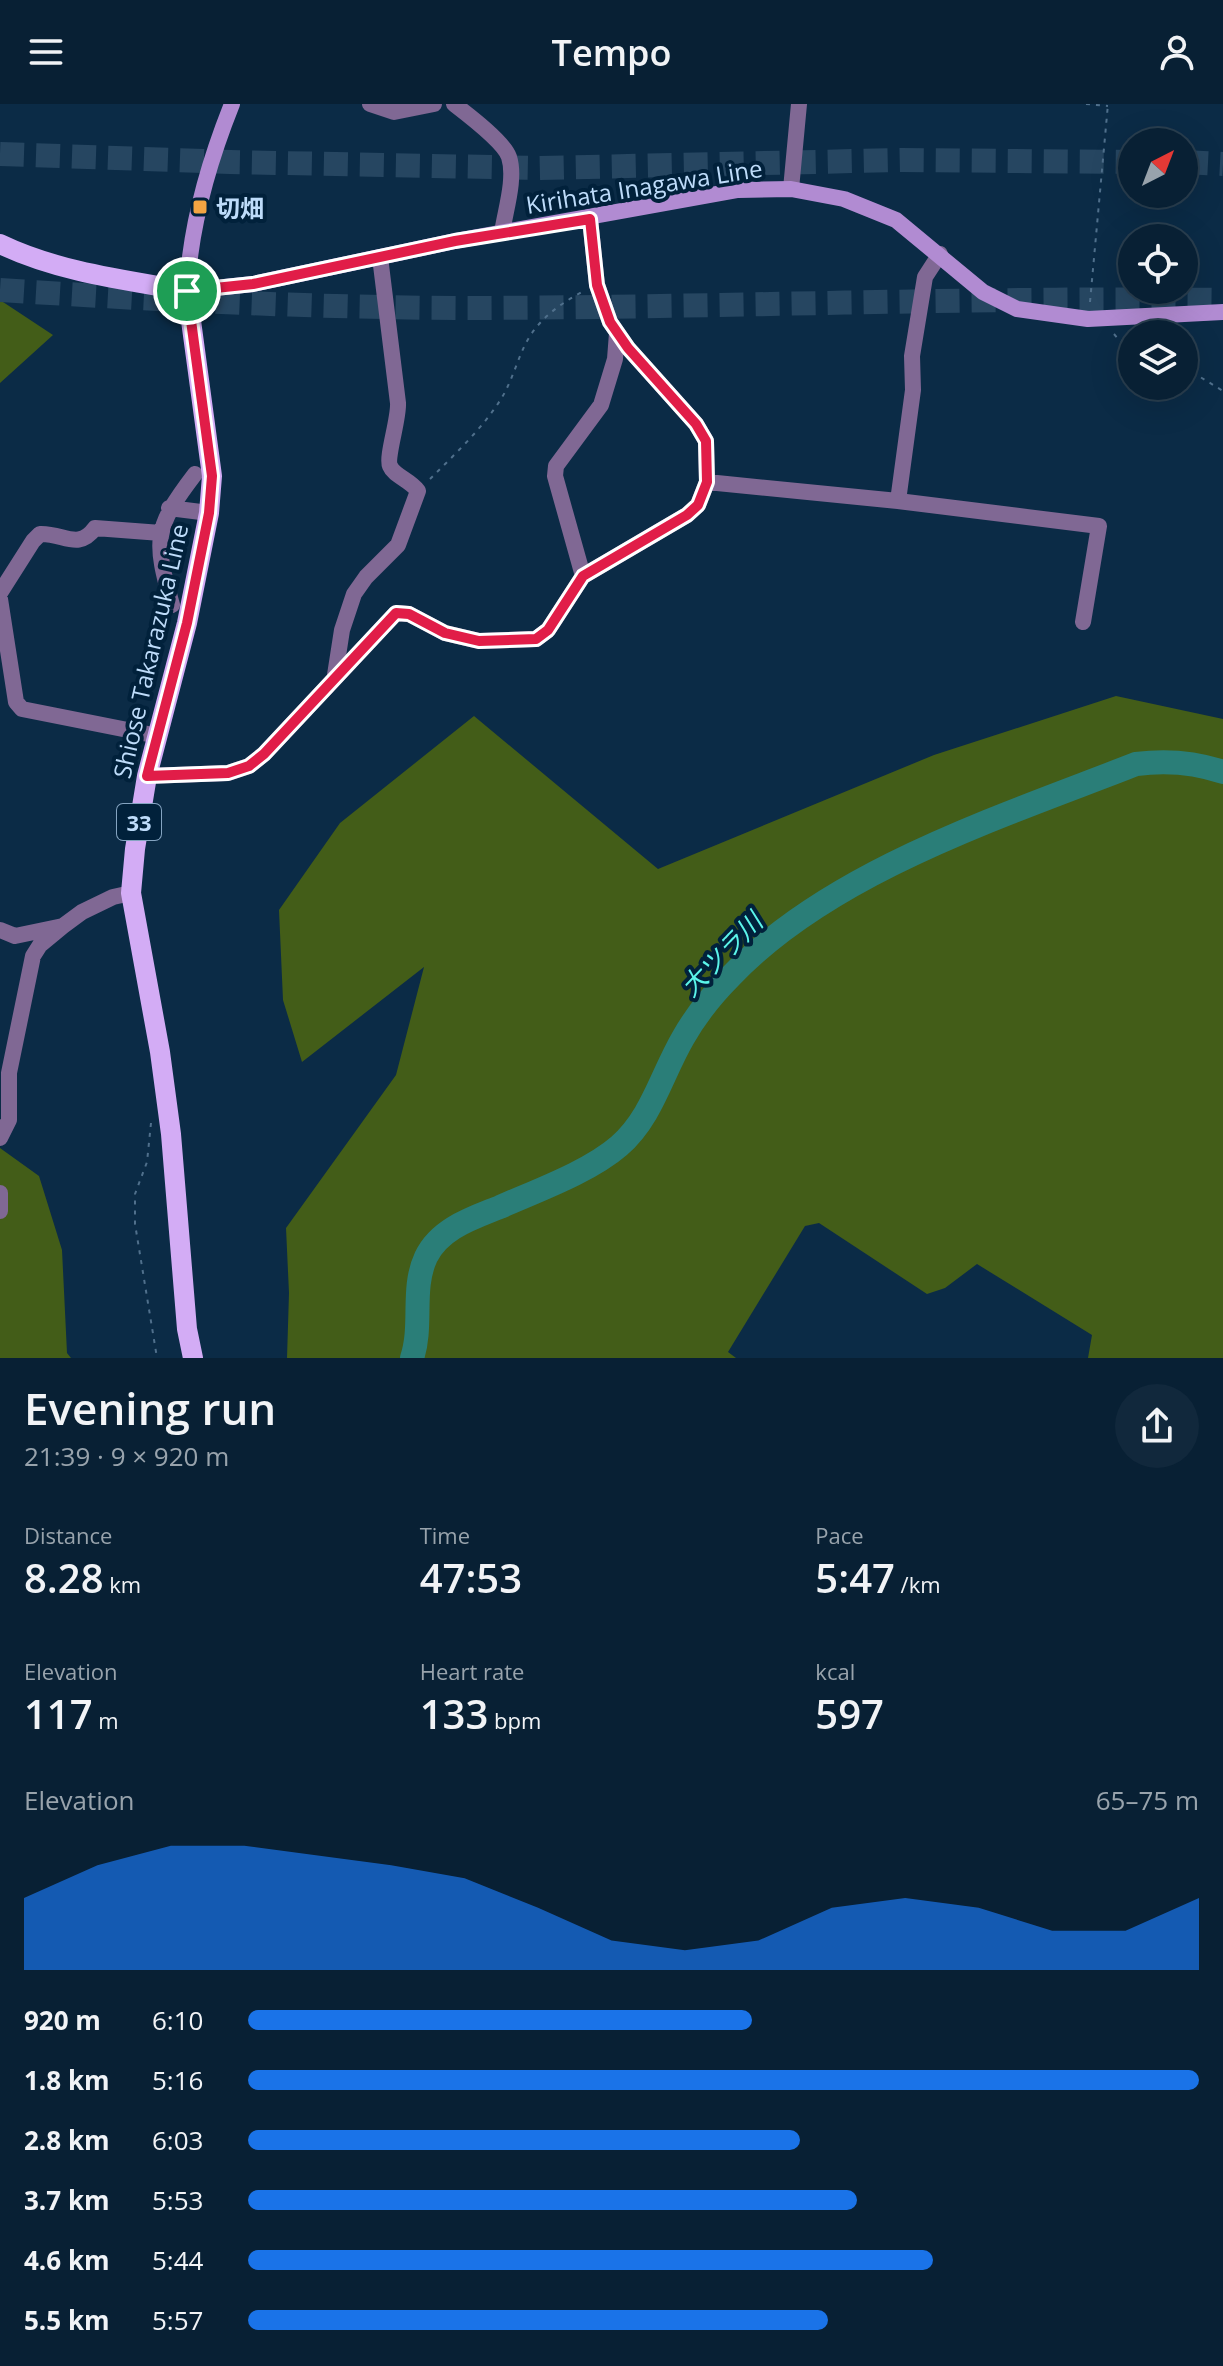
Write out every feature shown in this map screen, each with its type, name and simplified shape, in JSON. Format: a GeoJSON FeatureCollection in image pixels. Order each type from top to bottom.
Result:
{"type":"FeatureCollection","features":[{"type":"Feature","properties":{"kind":"main road"},"geometry":{"type":"LineString","coordinates":[[0,244],[19,253],[102,276],[187,291],[189,250],[216,144],[232,104]]}},
{"type":"Feature","properties":{"kind":"main road","name":"Kirihata Inagawa Line"},"geometry":{"type":"LineString","coordinates":[[187,291],[253,284],[502,233],[738,190],[791,189],[844,199],[896,220],[983,292],[1017,309],[1088,319],[1223,312]]}},
{"type":"Feature","properties":{"kind":"main road","name":"Shiose Takarazuka Line"},"geometry":{"type":"LineString","coordinates":[[187,291],[212,476],[209,513],[187,623],[147,776],[131,893],[167,1106],[187,1329],[193,1358]]}},
{"type":"Feature","properties":{"kind":"street"},"geometry":{"type":"LineString","coordinates":[[370,104],[394,112],[434,104]]}},
{"type":"Feature","properties":{"kind":"street"},"geometry":{"type":"LineString","coordinates":[[454,104],[502,146],[509,156],[511,175],[502,233]]}},
{"type":"Feature","properties":{"kind":"street"},"geometry":{"type":"LineString","coordinates":[[791,189],[799,104]]}},
{"type":"Feature","properties":{"kind":"street"},"geometry":{"type":"LineString","coordinates":[[147,776],[228,773],[249,766],[264,754],[396,613],[409,614],[445,633],[479,641],[536,639],[548,630],[583,576],[687,515],[698,505],[707,482],[706,441],[696,424],[610,322],[597,285],[590,219]]}},
{"type":"Feature","properties":{"kind":"street"},"geometry":{"type":"LineString","coordinates":[[898,501],[913,390],[912,356],[925,277],[940,254]]}},
{"type":"Feature","properties":{"kind":"street"},"geometry":{"type":"LineString","coordinates":[[335,675],[342,630],[354,594],[366,577],[398,545],[418,491],[412,482],[394,472],[389,464],[399,417],[380,257]]}},
{"type":"Feature","properties":{"kind":"street"},"geometry":{"type":"LineString","coordinates":[[583,576],[555,476],[556,466],[601,405],[615,359],[617,333]]}},
{"type":"Feature","properties":{"kind":"street"},"geometry":{"type":"LineString","coordinates":[[172,605],[160,562],[162,525],[169,508],[195,474]]}},
{"type":"Feature","properties":{"kind":"street"},"geometry":{"type":"LineString","coordinates":[[707,482],[898,501],[1099,526],[1083,622]]}},
{"type":"Feature","properties":{"kind":"street"},"geometry":{"type":"LineString","coordinates":[[169,508],[209,513]]}},
{"type":"Feature","properties":{"kind":"street"},"geometry":{"type":"LineString","coordinates":[[0,593],[40,534],[50,533],[81,541],[88,538],[95,528],[161,533]]}},
{"type":"Feature","properties":{"kind":"street"},"geometry":{"type":"LineString","coordinates":[[0,599],[16,702],[22,709],[158,736]]}},
{"type":"Feature","properties":{"kind":"street"},"geometry":{"type":"LineString","coordinates":[[0,1138],[9,1120],[9,1073],[33,956],[40,945],[63,926],[103,902],[131,893]]}},
{"type":"Feature","properties":{"kind":"street"},"geometry":{"type":"LineString","coordinates":[[0,930],[15,936],[63,926]]}},
{"type":"Feature","properties":{"kind":"street"},"geometry":{"type":"LineString","coordinates":[[0,1193],[0,1211]]}},
{"type":"Feature","properties":{"kind":"path"},"geometry":{"type":"LineString","coordinates":[[1086,104],[1109,105],[1088,319]]}},
{"type":"Feature","properties":{"kind":"path"},"geometry":{"type":"LineString","coordinates":[[418,491],[494,408],[515,371],[525,345],[548,315],[597,285]]}},
{"type":"Feature","properties":{"kind":"path"},"geometry":{"type":"LineString","coordinates":[[1198,376],[1223,391]]}},
{"type":"Feature","properties":{"kind":"path"},"geometry":{"type":"LineString","coordinates":[[157,1358],[135,1224],[135,1194],[147,1162],[151,1123],[167,1106]]}},
{"type":"Feature","properties":{"kind":"green space"},"geometry":{"type":"Polygon","coordinates":[[[0,300],[53,335],[0,383],[0,300]]]}},
{"type":"Feature","properties":{"kind":"green space"},"geometry":{"type":"Polygon","coordinates":[[[1116,696],[1223,719],[1223,1358],[1088,1358],[1092,1335],[977,1264],[945,1288],[927,1294],[819,1223],[805,1226],[728,1352],[736,1358],[287,1358],[289,1293],[286,1228],[396,1075],[424,967],[302,1062],[283,1000],[279,910],[340,823],[474,716],[658,869],[934,755],[1116,696]]]}},
{"type":"Feature","properties":{"kind":"green space"},"geometry":{"type":"Polygon","coordinates":[[[0,1148],[39,1176],[62,1250],[67,1353],[71,1358],[0,1358],[0,1148]]]}},
{"type":"Feature","properties":{"kind":"waterway","name":"大ツラ川"},"geometry":{"type":"LineString","coordinates":[[412,1358],[417,1333],[419,1282],[432,1247],[458,1225],[578,1173],[619,1146],[648,1109],[675,1052],[699,1013],[731,976],[772,939],[868,876],[921,850],[1136,764],[1180,763],[1223,772]]}},
{"type":"Feature","properties":{"kind":"tunnel"},"geometry":{"type":"LineString","coordinates":[[0,154],[539,168],[902,160],[1118,162]]}},
{"type":"Feature","properties":{"kind":"tunnel"},"geometry":{"type":"LineString","coordinates":[[1198,163],[1223,164]]}},
{"type":"Feature","properties":{"kind":"tunnel"},"geometry":{"type":"LineString","coordinates":[[0,290],[240,303],[419,308],[1223,300]]}},
{"type":"Feature","properties":{"kind":"place","name":"切畑"},"geometry":{"type":"Point","coordinates":[200,207]}},
{"type":"Feature","properties":{"kind":"route"},"geometry":{"type":"LineString","coordinates":[[590,219],[597,285],[610,322],[628,348],[696,424],[706,441],[709,462],[707,482],[698,505],[687,515],[583,576],[548,630],[536,639],[479,641],[445,633],[409,614],[396,613],[264,754],[249,766],[228,773],[147,776],[187,623],[209,513],[212,476],[187,291],[253,284],[455,241],[590,219]]}}]}
